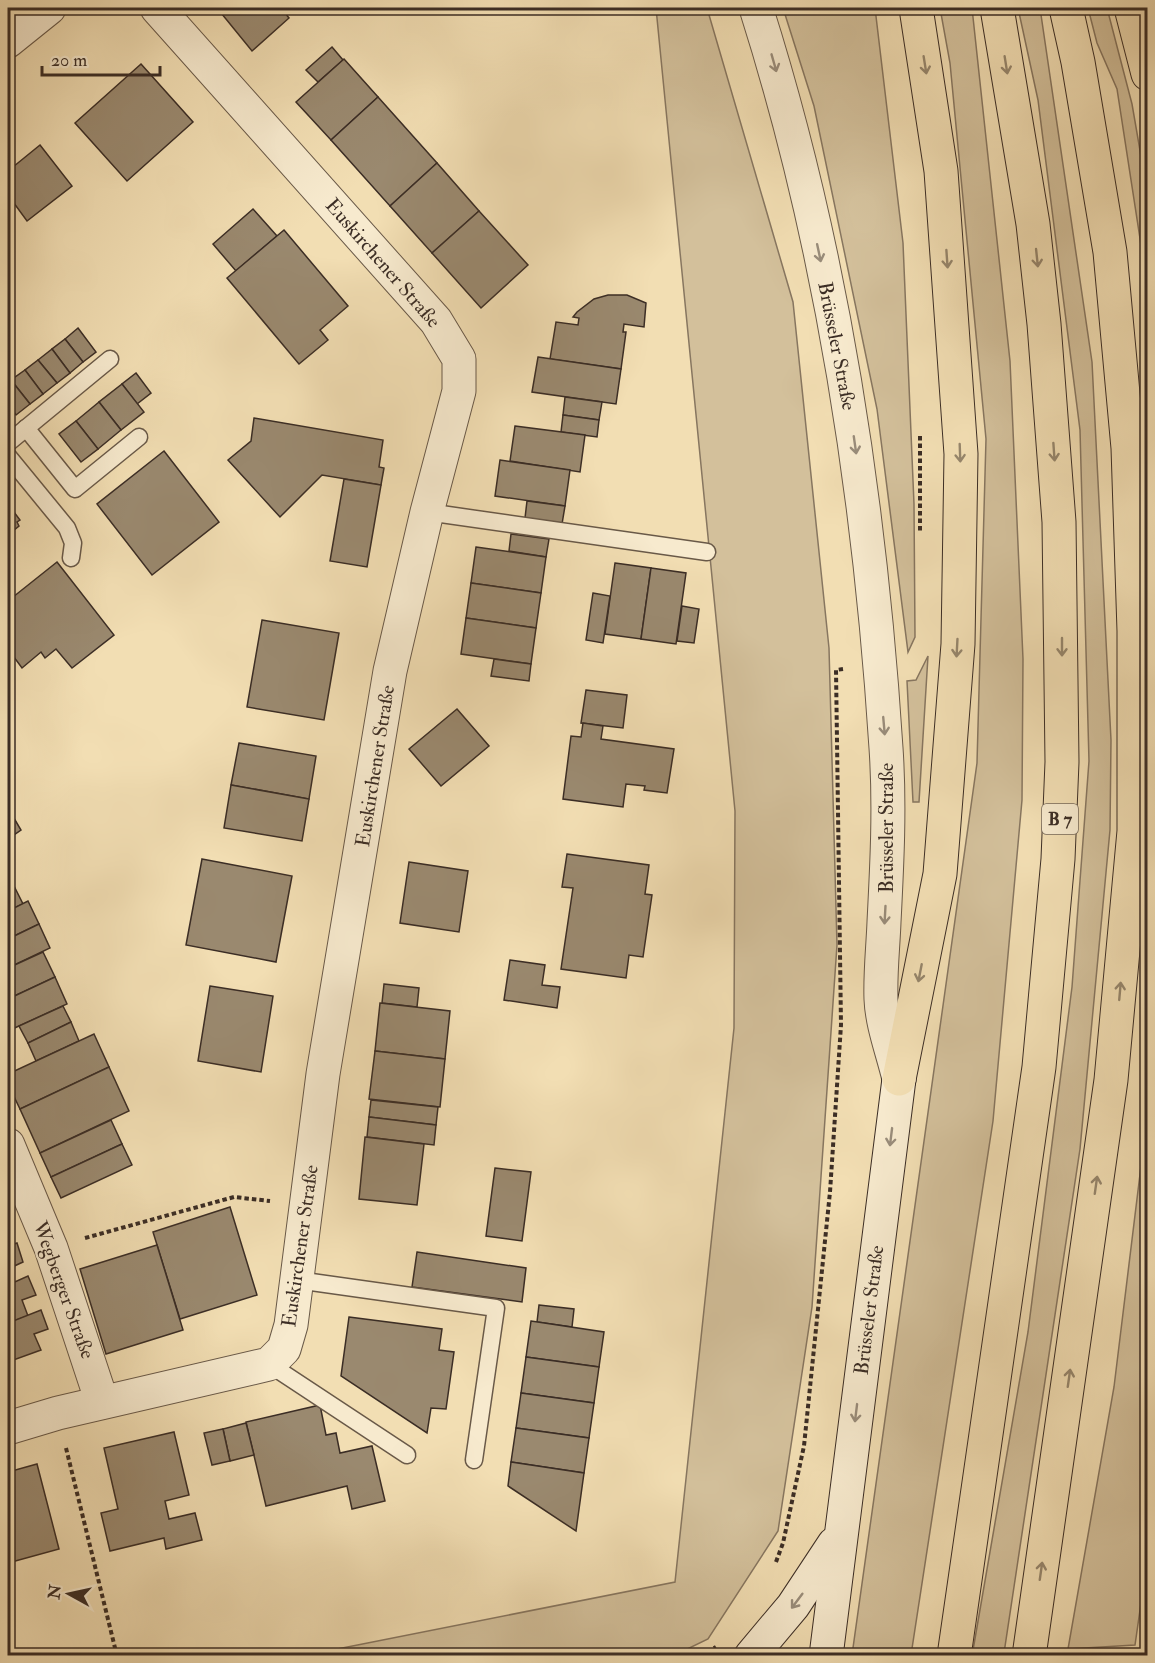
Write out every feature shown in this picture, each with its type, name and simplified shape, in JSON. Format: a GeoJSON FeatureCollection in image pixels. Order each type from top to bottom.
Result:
{"type":"FeatureCollection","features":[{"type":"Feature","properties":{"kind":"highway"},"geometry":{"type":"LineString","coordinates":[[899,1079],[940,874],[958,644],[961,454],[941,171],[916,8]]}},
{"type":"Feature","properties":{"kind":"highway","name":"B 7"},"geometry":{"type":"LineString","coordinates":[[954,1656],[1039,1068],[1055,905],[1062,762],[1059,522],[1044,324],[1033,224],[997,8]]}},
{"type":"Feature","properties":{"kind":"highway"},"geometry":{"type":"LineString","coordinates":[[1029,1656],[1111,1080],[1134,831],[1134,631],[1128,448],[1110,252],[1078,62],[1066,8]]}},
{"type":"Feature","properties":{"kind":"highway"},"geometry":{"type":"LineString","coordinates":[[1131,8],[1148,74]]}},
{"type":"Feature","properties":{"kind":"street"},"geometry":{"type":"LineString","coordinates":[[8,41],[49,8]]}},
{"type":"Feature","properties":{"kind":"street","name":"Euskirchener Straße"},"geometry":{"type":"LineString","coordinates":[[158,8],[436,321],[459,360],[459,391],[427,512],[390,671],[325,1063],[291,1325],[284,1349],[268,1364]]}},
{"type":"Feature","properties":{"kind":"street","name":"Brüsseler Straße"},"geometry":{"type":"LineString","coordinates":[[756,8],[775,67],[813,221],[846,382],[868,537],[886,749],[889,836],[881,1001],[899,1079],[826,1656]]}},
{"type":"Feature","properties":{"kind":"street","name":"Wegberger Straße"},"geometry":{"type":"LineString","coordinates":[[8,1146],[51,1248],[102,1402]]}},
{"type":"Feature","properties":{"kind":"street"},"geometry":{"type":"LineString","coordinates":[[8,1428],[102,1402],[268,1364]]}},
{"type":"Feature","properties":{"kind":"street"},"geometry":{"type":"LineString","coordinates":[[751,1656],[806,1590],[840,1535]]}},
{"type":"Feature","properties":{"kind":"lane"},"geometry":{"type":"LineString","coordinates":[[8,443],[110,359]]}},
{"type":"Feature","properties":{"kind":"lane"},"geometry":{"type":"LineString","coordinates":[[26,428],[75,489],[139,437]]}},
{"type":"Feature","properties":{"kind":"lane"},"geometry":{"type":"LineString","coordinates":[[8,456],[67,528],[73,543],[71,558]]}},
{"type":"Feature","properties":{"kind":"lane"},"geometry":{"type":"LineString","coordinates":[[427,512],[706,552]]}},
{"type":"Feature","properties":{"kind":"lane"},"geometry":{"type":"LineString","coordinates":[[297,1280],[496,1308],[474,1460]]}},
{"type":"Feature","properties":{"kind":"lane"},"geometry":{"type":"LineString","coordinates":[[268,1364],[407,1455]]}},
{"type":"Feature","properties":{"kind":"path"},"geometry":{"type":"LineString","coordinates":[[51,1248],[234,1197],[306,1205]]}},
{"type":"Feature","properties":{"kind":"path"},"geometry":{"type":"LineString","coordinates":[[58,1413],[117,1656]]}},
{"type":"Feature","properties":{"kind":"path"},"geometry":{"type":"LineString","coordinates":[[264,1656],[293,1650],[294,1656]]}},
{"type":"Feature","properties":{"kind":"path"},"geometry":{"type":"LineString","coordinates":[[1078,1656],[1148,1651]]}},
{"type":"Feature","properties":{"kind":"shaded area"},"geometry":{"type":"Polygon","coordinates":[[[656,8],[707,8],[793,302],[829,648],[837,945],[812,1307],[778,1531],[708,1639],[675,1655],[302,1656],[675,1582],[734,1028],[735,811],[656,8]]]}},
{"type":"Feature","properties":{"kind":"shaded area"},"geometry":{"type":"Polygon","coordinates":[[[783,8],[875,8],[903,243],[914,504],[915,637],[908,652],[877,409],[814,106],[783,8]]]}},
{"type":"Feature","properties":{"kind":"shaded area"},"geometry":{"type":"Polygon","coordinates":[[[940,8],[972,8],[1010,361],[1023,659],[1022,800],[993,1121],[911,1655],[852,1655],[977,763],[986,439],[950,63],[940,8]]]}},
{"type":"Feature","properties":{"kind":"shaded area"},"geometry":{"type":"Polygon","coordinates":[[[1018,8],[1040,8],[1092,362],[1111,740],[1110,830],[1080,1149],[1004,1653],[972,1656],[1028,1332],[1072,987],[1089,761],[1080,430],[1038,100],[1018,8]]]}},
{"type":"Feature","properties":{"kind":"shaded area"},"geometry":{"type":"Polygon","coordinates":[[[1088,8],[1107,8],[1132,104],[1147,191],[1147,284],[1117,89],[1097,43],[1088,8]]]}},
{"type":"Feature","properties":{"kind":"shaded area"},"geometry":{"type":"Polygon","coordinates":[[[928,656],[919,802],[913,802],[907,681],[916,680],[928,656]]]}},
{"type":"Feature","properties":{"kind":"shaded area"},"geometry":{"type":"Polygon","coordinates":[[[1147,1117],[1148,1554],[1135,1645],[1068,1649],[1114,1387],[1147,1117]]]}},
{"type":"Feature","properties":{"kind":"building"},"geometry":{"type":"Polygon","coordinates":[[[217,8],[281,8],[289,18],[252,51],[217,8]]]}},
{"type":"Feature","properties":{"kind":"building"},"geometry":{"type":"Polygon","coordinates":[[[332,47],[343,60],[318,82],[306,70],[332,47]]]}},
{"type":"Feature","properties":{"kind":"building"},"geometry":{"type":"Polygon","coordinates":[[[344,59],[378,97],[331,140],[296,102],[344,59]]]}},
{"type":"Feature","properties":{"kind":"building"},"geometry":{"type":"Polygon","coordinates":[[[141,64],[193,122],[127,181],[75,123],[141,64]]]}},
{"type":"Feature","properties":{"kind":"building"},"geometry":{"type":"Polygon","coordinates":[[[378,97],[437,163],[390,206],[331,140],[378,97]]]}},
{"type":"Feature","properties":{"kind":"building"},"geometry":{"type":"Polygon","coordinates":[[[40,145],[72,186],[27,221],[8,195],[8,171],[40,145]]]}},
{"type":"Feature","properties":{"kind":"building"},"geometry":{"type":"Polygon","coordinates":[[[437,163],[479,211],[432,253],[390,206],[437,163]]]}},
{"type":"Feature","properties":{"kind":"building"},"geometry":{"type":"Polygon","coordinates":[[[253,209],[277,236],[236,271],[213,244],[253,209]]]}},
{"type":"Feature","properties":{"kind":"building"},"geometry":{"type":"Polygon","coordinates":[[[479,211],[528,265],[481,308],[432,253],[479,211]]]}},
{"type":"Feature","properties":{"kind":"building"},"geometry":{"type":"Polygon","coordinates":[[[284,230],[348,306],[320,330],[328,340],[299,364],[227,278],[284,230]]]}},
{"type":"Feature","properties":{"kind":"building"},"geometry":{"type":"Polygon","coordinates":[[[608,295],[627,295],[646,303],[644,327],[624,324],[623,332],[626,332],[621,369],[550,359],[556,322],[578,325],[579,318],[573,317],[577,312],[594,299],[608,295]]]}},
{"type":"Feature","properties":{"kind":"building"},"geometry":{"type":"Polygon","coordinates":[[[78,328],[96,352],[83,362],[65,339],[78,328]]]}},
{"type":"Feature","properties":{"kind":"building"},"geometry":{"type":"Polygon","coordinates":[[[65,339],[83,362],[70,373],[52,349],[65,339]]]}},
{"type":"Feature","properties":{"kind":"building"},"geometry":{"type":"Polygon","coordinates":[[[52,349],[70,373],[57,383],[38,360],[52,349]]]}},
{"type":"Feature","properties":{"kind":"building"},"geometry":{"type":"Polygon","coordinates":[[[538,357],[621,369],[616,404],[532,392],[538,357]]]}},
{"type":"Feature","properties":{"kind":"building"},"geometry":{"type":"Polygon","coordinates":[[[38,360],[57,383],[43,394],[25,370],[38,360]]]}},
{"type":"Feature","properties":{"kind":"building"},"geometry":{"type":"Polygon","coordinates":[[[25,370],[43,394],[30,404],[11,380],[25,370]]]}},
{"type":"Feature","properties":{"kind":"building"},"geometry":{"type":"Polygon","coordinates":[[[136,373],[151,393],[137,404],[122,384],[136,373]]]}},
{"type":"Feature","properties":{"kind":"building"},"geometry":{"type":"Polygon","coordinates":[[[11,380],[30,404],[16,415],[8,403],[8,384],[11,380]]]}},
{"type":"Feature","properties":{"kind":"building"},"geometry":{"type":"Polygon","coordinates":[[[122,384],[144,412],[121,430],[99,402],[122,384]]]}},
{"type":"Feature","properties":{"kind":"building"},"geometry":{"type":"Polygon","coordinates":[[[565,397],[602,402],[599,420],[563,415],[565,397]]]}},
{"type":"Feature","properties":{"kind":"building"},"geometry":{"type":"Polygon","coordinates":[[[99,402],[121,430],[98,449],[76,421],[99,402]]]}},
{"type":"Feature","properties":{"kind":"building"},"geometry":{"type":"Polygon","coordinates":[[[563,415],[599,420],[597,437],[561,432],[563,415]]]}},
{"type":"Feature","properties":{"kind":"building"},"geometry":{"type":"Polygon","coordinates":[[[254,418],[383,440],[379,467],[384,468],[381,485],[322,475],[280,517],[228,460],[251,441],[254,418]]]}},
{"type":"Feature","properties":{"kind":"building"},"geometry":{"type":"Polygon","coordinates":[[[76,421],[98,449],[81,462],[59,434],[76,421]]]}},
{"type":"Feature","properties":{"kind":"building"},"geometry":{"type":"Polygon","coordinates":[[[515,426],[585,435],[580,472],[510,461],[515,426]]]}},
{"type":"Feature","properties":{"kind":"building"},"geometry":{"type":"Polygon","coordinates":[[[164,451],[219,522],[152,575],[97,504],[164,451]]]}},
{"type":"Feature","properties":{"kind":"building"},"geometry":{"type":"Polygon","coordinates":[[[500,460],[570,470],[565,506],[495,496],[500,460]]]}},
{"type":"Feature","properties":{"kind":"building"},"geometry":{"type":"Polygon","coordinates":[[[344,479],[381,485],[367,567],[330,561],[344,479]]]}},
{"type":"Feature","properties":{"kind":"building"},"geometry":{"type":"Polygon","coordinates":[[[527,501],[565,506],[562,524],[525,518],[527,501]]]}},
{"type":"Feature","properties":{"kind":"building"},"geometry":{"type":"Polygon","coordinates":[[[8,504],[20,520],[17,522],[19,526],[8,535],[8,504]]]}},
{"type":"Feature","properties":{"kind":"building"},"geometry":{"type":"Polygon","coordinates":[[[511,534],[549,539],[546,557],[509,551],[511,534]]]}},
{"type":"Feature","properties":{"kind":"building"},"geometry":{"type":"Polygon","coordinates":[[[476,547],[546,557],[541,593],[471,583],[476,547]]]}},
{"type":"Feature","properties":{"kind":"building"},"geometry":{"type":"Polygon","coordinates":[[[57,562],[114,635],[72,668],[56,649],[45,658],[41,652],[22,668],[8,649],[8,601],[57,562]]]}},
{"type":"Feature","properties":{"kind":"building"},"geometry":{"type":"Polygon","coordinates":[[[615,563],[651,568],[641,639],[605,634],[615,563]]]}},
{"type":"Feature","properties":{"kind":"building"},"geometry":{"type":"Polygon","coordinates":[[[651,568],[686,573],[676,644],[641,639],[651,568]]]}},
{"type":"Feature","properties":{"kind":"building"},"geometry":{"type":"Polygon","coordinates":[[[471,583],[541,593],[536,628],[466,618],[471,583]]]}},
{"type":"Feature","properties":{"kind":"building"},"geometry":{"type":"Polygon","coordinates":[[[593,593],[610,596],[603,643],[586,640],[593,593]]]}},
{"type":"Feature","properties":{"kind":"building"},"geometry":{"type":"Polygon","coordinates":[[[682,606],[699,609],[694,643],[677,641],[682,606]]]}},
{"type":"Feature","properties":{"kind":"building"},"geometry":{"type":"Polygon","coordinates":[[[466,618],[536,628],[531,664],[461,654],[466,618]]]}},
{"type":"Feature","properties":{"kind":"building"},"geometry":{"type":"Polygon","coordinates":[[[262,620],[339,633],[324,720],[247,707],[262,620]]]}},
{"type":"Feature","properties":{"kind":"building"},"geometry":{"type":"Polygon","coordinates":[[[494,659],[531,664],[529,681],[491,676],[494,659]]]}},
{"type":"Feature","properties":{"kind":"building"},"geometry":{"type":"Polygon","coordinates":[[[586,690],[627,695],[623,728],[581,723],[586,690]]]}},
{"type":"Feature","properties":{"kind":"building"},"geometry":{"type":"Polygon","coordinates":[[[457,709],[489,746],[441,786],[409,749],[457,709]]]}},
{"type":"Feature","properties":{"kind":"building"},"geometry":{"type":"Polygon","coordinates":[[[583,723],[603,726],[601,739],[674,749],[667,793],[644,790],[645,786],[626,784],[623,807],[563,799],[571,736],[581,737],[583,723]]]}},
{"type":"Feature","properties":{"kind":"building"},"geometry":{"type":"Polygon","coordinates":[[[239,743],[316,756],[309,799],[231,785],[239,743]]]}},
{"type":"Feature","properties":{"kind":"building"},"geometry":{"type":"Polygon","coordinates":[[[231,785],[309,799],[302,841],[224,828],[231,785]]]}},
{"type":"Feature","properties":{"kind":"building"},"geometry":{"type":"Polygon","coordinates":[[[8,808],[21,830],[8,839],[8,808]]]}},
{"type":"Feature","properties":{"kind":"building"},"geometry":{"type":"Polygon","coordinates":[[[567,854],[649,865],[645,894],[652,895],[643,957],[629,955],[626,978],[561,969],[573,888],[562,887],[567,854]]]}},
{"type":"Feature","properties":{"kind":"building"},"geometry":{"type":"Polygon","coordinates":[[[202,859],[292,876],[276,962],[186,945],[202,859]]]}},
{"type":"Feature","properties":{"kind":"building"},"geometry":{"type":"Polygon","coordinates":[[[409,862],[468,871],[459,932],[400,923],[409,862]]]}},
{"type":"Feature","properties":{"kind":"building"},"geometry":{"type":"Polygon","coordinates":[[[12,882],[23,904],[8,911],[8,885],[12,882]]]}},
{"type":"Feature","properties":{"kind":"building"},"geometry":{"type":"Polygon","coordinates":[[[28,901],[39,924],[8,939],[8,911],[28,901]]]}},
{"type":"Feature","properties":{"kind":"building"},"geometry":{"type":"Polygon","coordinates":[[[39,924],[50,948],[8,968],[8,939],[39,924]]]}},
{"type":"Feature","properties":{"kind":"building"},"geometry":{"type":"Polygon","coordinates":[[[43,952],[55,977],[8,999],[8,968],[43,952]]]}},
{"type":"Feature","properties":{"kind":"building"},"geometry":{"type":"Polygon","coordinates":[[[510,960],[545,965],[542,985],[560,987],[557,1008],[504,1000],[510,960]]]}},
{"type":"Feature","properties":{"kind":"building"},"geometry":{"type":"Polygon","coordinates":[[[55,977],[67,1004],[8,1031],[8,999],[55,977]]]}},
{"type":"Feature","properties":{"kind":"building"},"geometry":{"type":"Polygon","coordinates":[[[384,984],[419,988],[417,1007],[382,1003],[384,984]]]}},
{"type":"Feature","properties":{"kind":"building"},"geometry":{"type":"Polygon","coordinates":[[[210,986],[273,996],[261,1072],[198,1061],[210,986]]]}},
{"type":"Feature","properties":{"kind":"building"},"geometry":{"type":"Polygon","coordinates":[[[380,1003],[450,1011],[445,1059],[375,1051],[380,1003]]]}},
{"type":"Feature","properties":{"kind":"building"},"geometry":{"type":"Polygon","coordinates":[[[63,1006],[71,1022],[28,1043],[19,1026],[63,1006]]]}},
{"type":"Feature","properties":{"kind":"building"},"geometry":{"type":"Polygon","coordinates":[[[71,1022],[79,1041],[36,1061],[28,1043],[71,1022]]]}},
{"type":"Feature","properties":{"kind":"building"},"geometry":{"type":"Polygon","coordinates":[[[94,1034],[109,1067],[20,1109],[8,1084],[8,1074],[94,1034]]]}},
{"type":"Feature","properties":{"kind":"building"},"geometry":{"type":"Polygon","coordinates":[[[375,1051],[445,1059],[440,1107],[369,1099],[375,1051]]]}},
{"type":"Feature","properties":{"kind":"building"},"geometry":{"type":"Polygon","coordinates":[[[109,1067],[129,1111],[40,1153],[20,1109],[109,1067]]]}},
{"type":"Feature","properties":{"kind":"building"},"geometry":{"type":"Polygon","coordinates":[[[371,1100],[438,1107],[436,1125],[369,1117],[371,1100]]]}},
{"type":"Feature","properties":{"kind":"building"},"geometry":{"type":"Polygon","coordinates":[[[369,1117],[436,1125],[434,1145],[367,1137],[369,1117]]]}},
{"type":"Feature","properties":{"kind":"building"},"geometry":{"type":"Polygon","coordinates":[[[111,1120],[122,1144],[51,1177],[40,1153],[111,1120]]]}},
{"type":"Feature","properties":{"kind":"building"},"geometry":{"type":"Polygon","coordinates":[[[365,1137],[424,1144],[417,1205],[359,1199],[365,1137]]]}},
{"type":"Feature","properties":{"kind":"building"},"geometry":{"type":"Polygon","coordinates":[[[122,1144],[132,1165],[61,1198],[51,1177],[122,1144]]]}},
{"type":"Feature","properties":{"kind":"building"},"geometry":{"type":"Polygon","coordinates":[[[495,1168],[531,1172],[522,1241],[486,1236],[495,1168]]]}},
{"type":"Feature","properties":{"kind":"building"},"geometry":{"type":"Polygon","coordinates":[[[230,1207],[257,1295],[180,1319],[153,1232],[230,1207]]]}},
{"type":"Feature","properties":{"kind":"building"},"geometry":{"type":"Polygon","coordinates":[[[17,1243],[23,1262],[10,1268],[15,1282],[8,1285],[8,1246],[17,1243]]]}},
{"type":"Feature","properties":{"kind":"building"},"geometry":{"type":"Polygon","coordinates":[[[157,1245],[183,1330],[106,1354],[80,1269],[157,1245]]]}},
{"type":"Feature","properties":{"kind":"building"},"geometry":{"type":"Polygon","coordinates":[[[417,1252],[526,1268],[522,1302],[412,1287],[417,1252]]]}},
{"type":"Feature","properties":{"kind":"building"},"geometry":{"type":"Polygon","coordinates":[[[28,1276],[36,1295],[22,1300],[28,1316],[8,1323],[8,1285],[28,1276]]]}},
{"type":"Feature","properties":{"kind":"building"},"geometry":{"type":"Polygon","coordinates":[[[539,1305],[574,1309],[572,1327],[537,1322],[539,1305]]]}},
{"type":"Feature","properties":{"kind":"building"},"geometry":{"type":"Polygon","coordinates":[[[41,1310],[48,1329],[34,1334],[41,1350],[8,1362],[8,1323],[41,1310]]]}},
{"type":"Feature","properties":{"kind":"building"},"geometry":{"type":"Polygon","coordinates":[[[349,1317],[442,1329],[439,1350],[454,1352],[446,1409],[431,1408],[427,1433],[341,1376],[349,1317]]]}},
{"type":"Feature","properties":{"kind":"building"},"geometry":{"type":"Polygon","coordinates":[[[531,1321],[604,1332],[599,1367],[526,1357],[531,1321]]]}},
{"type":"Feature","properties":{"kind":"building"},"geometry":{"type":"Polygon","coordinates":[[[526,1357],[599,1367],[594,1403],[521,1393],[526,1357]]]}},
{"type":"Feature","properties":{"kind":"building"},"geometry":{"type":"Polygon","coordinates":[[[521,1393],[594,1403],[589,1438],[516,1428],[521,1393]]]}},
{"type":"Feature","properties":{"kind":"building"},"geometry":{"type":"Polygon","coordinates":[[[320,1405],[326,1435],[336,1433],[340,1453],[372,1446],[385,1501],[352,1509],[347,1486],[266,1506],[246,1422],[320,1405]]]}},
{"type":"Feature","properties":{"kind":"building"},"geometry":{"type":"Polygon","coordinates":[[[246,1423],[254,1455],[230,1461],[223,1429],[246,1423]]]}},
{"type":"Feature","properties":{"kind":"building"},"geometry":{"type":"Polygon","coordinates":[[[516,1428],[589,1438],[584,1473],[511,1462],[516,1428]]]}},
{"type":"Feature","properties":{"kind":"building"},"geometry":{"type":"Polygon","coordinates":[[[223,1429],[230,1461],[212,1465],[204,1433],[223,1429]]]}},
{"type":"Feature","properties":{"kind":"building"},"geometry":{"type":"Polygon","coordinates":[[[174,1432],[189,1495],[165,1501],[169,1519],[195,1513],[202,1540],[166,1549],[164,1538],[110,1551],[101,1513],[118,1509],[104,1448],[174,1432]]]}},
{"type":"Feature","properties":{"kind":"building"},"geometry":{"type":"Polygon","coordinates":[[[511,1462],[584,1473],[576,1531],[508,1486],[511,1462]]]}},
{"type":"Feature","properties":{"kind":"building"},"geometry":{"type":"Polygon","coordinates":[[[37,1464],[59,1549],[8,1563],[8,1472],[37,1464]]]}}]}
